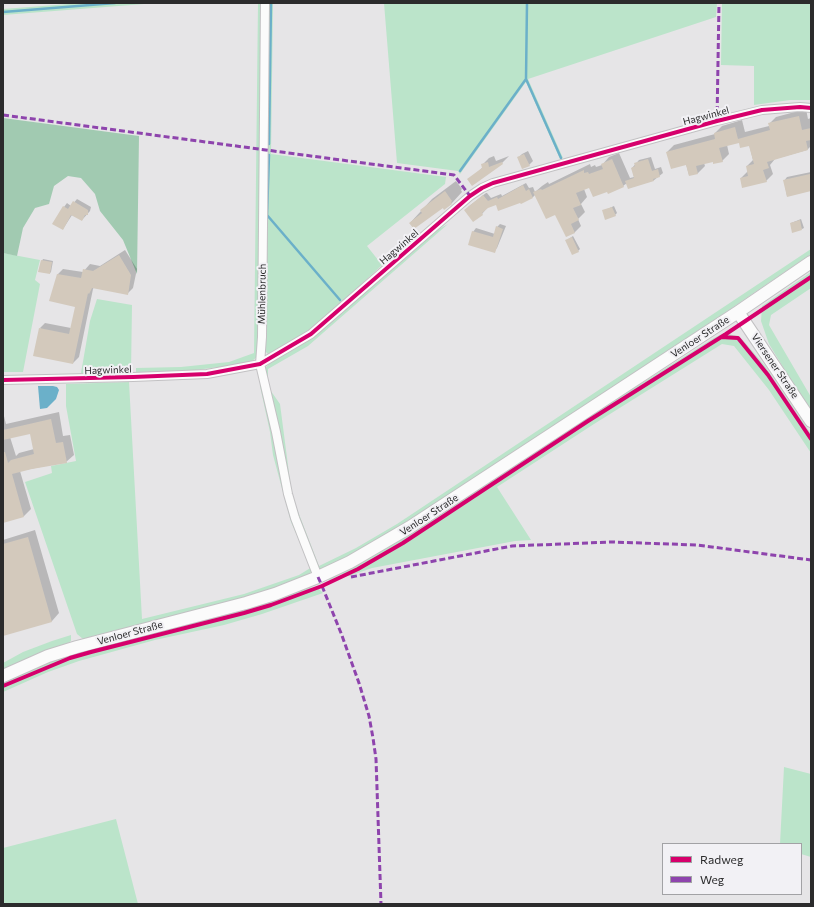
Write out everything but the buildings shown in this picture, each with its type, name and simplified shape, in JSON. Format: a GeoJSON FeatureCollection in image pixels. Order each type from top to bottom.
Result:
{"type":"FeatureCollection","features":[{"type":"Feature","properties":{"kind":"main road","name":"Venloer Straße"},"geometry":{"type":"LineString","coordinates":[[3,676],[48,656],[77,647],[275,594],[318,578],[350,562],[410,527],[738,312],[811,262]]}},
{"type":"Feature","properties":{"kind":"main road","name":"Viersener Straße"},"geometry":{"type":"LineString","coordinates":[[738,312],[811,421]]}},
{"type":"Feature","properties":{"kind":"street","name":"Mühlenbruch"},"geometry":{"type":"LineString","coordinates":[[265,3],[262,338],[260,364],[276,432],[288,494],[295,518],[318,578]]}},
{"type":"Feature","properties":{"kind":"street","name":"Hagwinkel"},"geometry":{"type":"LineString","coordinates":[[3,380],[207,374],[260,364],[311,334],[470,196],[482,188],[716,121],[762,110],[800,107],[811,108]]}},
{"type":"Feature","properties":{"kind":"green space"},"geometry":{"type":"Polygon","coordinates":[[[82,3],[157,3],[3,15],[3,9],[82,3]]]}},
{"type":"Feature","properties":{"kind":"green space"},"geometry":{"type":"Polygon","coordinates":[[[258,3],[263,3],[257,357],[252,361],[242,364],[188,371],[136,372],[136,368],[181,367],[229,362],[254,353],[258,3]]]}},
{"type":"Feature","properties":{"kind":"green space"},"geometry":{"type":"Polygon","coordinates":[[[268,3],[273,3],[271,154],[446,177],[445,184],[367,246],[382,265],[341,303],[302,336],[268,354],[265,351],[268,3]]]}},
{"type":"Feature","properties":{"kind":"green space"},"geometry":{"type":"Polygon","coordinates":[[[384,3],[717,3],[716,17],[528,79],[563,158],[560,159],[526,82],[460,174],[458,171],[397,163],[384,3]]]}},
{"type":"Feature","properties":{"kind":"green space"},"geometry":{"type":"Polygon","coordinates":[[[722,3],[811,3],[811,100],[790,100],[754,105],[754,66],[721,65],[722,3]]]}},
{"type":"Feature","properties":{"kind":"green space"},"geometry":{"type":"Polygon","coordinates":[[[3,118],[139,136],[137,274],[123,240],[100,211],[95,194],[81,178],[68,176],[54,186],[49,204],[35,208],[23,228],[17,256],[3,253],[3,118]]]}},
{"type":"Feature","properties":{"kind":"green space"},"geometry":{"type":"Polygon","coordinates":[[[448,224],[308,346],[268,369],[268,382],[266,384],[266,367],[269,364],[308,341],[439,229],[448,224]]]}},
{"type":"Feature","properties":{"kind":"green space"},"geometry":{"type":"Polygon","coordinates":[[[811,249],[811,254],[723,314],[398,529],[357,553],[324,569],[319,569],[304,536],[291,499],[284,469],[276,419],[266,384],[280,404],[292,496],[319,566],[356,548],[397,524],[811,249]]]}},
{"type":"Feature","properties":{"kind":"green space"},"geometry":{"type":"Polygon","coordinates":[[[3,253],[40,260],[35,280],[40,284],[23,372],[3,372],[3,253]]]}},
{"type":"Feature","properties":{"kind":"green space"},"geometry":{"type":"Polygon","coordinates":[[[811,272],[811,288],[771,315],[769,325],[811,397],[811,413],[769,344],[761,321],[762,306],[811,272]]]}},
{"type":"Feature","properties":{"kind":"green space"},"geometry":{"type":"Polygon","coordinates":[[[97,299],[132,305],[131,372],[81,373],[90,321],[97,299]]]}},
{"type":"Feature","properties":{"kind":"green space"},"geometry":{"type":"Polygon","coordinates":[[[724,333],[737,336],[742,339],[765,366],[811,434],[811,453],[769,390],[734,346],[722,344],[497,487],[531,540],[515,541],[372,568],[349,576],[342,574],[330,580],[328,579],[714,338],[724,333]]]}},
{"type":"Feature","properties":{"kind":"green space"},"geometry":{"type":"Polygon","coordinates":[[[129,382],[142,619],[244,594],[299,575],[312,567],[311,572],[307,576],[264,592],[226,603],[83,639],[77,634],[25,482],[52,473],[51,466],[76,461],[66,406],[66,384],[129,382]]]}},
{"type":"Feature","properties":{"kind":"green space"},"geometry":{"type":"Polygon","coordinates":[[[262,385],[307,558],[291,522],[273,455],[270,432],[260,386],[262,385]]]}},
{"type":"Feature","properties":{"kind":"green space"},"geometry":{"type":"Polygon","coordinates":[[[308,587],[319,589],[323,593],[262,614],[224,625],[155,640],[79,661],[48,672],[3,692],[3,682],[31,669],[78,652],[308,587]]]}},
{"type":"Feature","properties":{"kind":"green space"},"geometry":{"type":"Polygon","coordinates":[[[71,635],[71,641],[65,645],[3,670],[3,663],[23,652],[71,635]]]}},
{"type":"Feature","properties":{"kind":"green space"},"geometry":{"type":"Polygon","coordinates":[[[784,767],[811,774],[811,857],[802,854],[802,843],[780,843],[784,767]]]}},
{"type":"Feature","properties":{"kind":"green space"},"geometry":{"type":"Polygon","coordinates":[[[116,819],[138,904],[3,904],[3,848],[116,819]]]}},
{"type":"Feature","properties":{"kind":"water"},"geometry":{"type":"Polygon","coordinates":[[[38,386],[53,386],[57,387],[59,390],[56,399],[47,408],[40,409],[38,386]]]}},
{"type":"Feature","properties":{"kind":"waterway"},"geometry":{"type":"LineString","coordinates":[[3,12],[115,3]]}},
{"type":"Feature","properties":{"kind":"waterway"},"geometry":{"type":"LineString","coordinates":[[269,144],[271,3]]}},
{"type":"Feature","properties":{"kind":"waterway"},"geometry":{"type":"LineString","coordinates":[[460,171],[526,79],[527,3]]}},
{"type":"Feature","properties":{"kind":"waterway"},"geometry":{"type":"LineString","coordinates":[[526,79],[561,158]]}},
{"type":"Feature","properties":{"kind":"waterway"},"geometry":{"type":"LineString","coordinates":[[269,155],[267,215],[340,300]]}},
{"type":"Feature","properties":{"kind":"marked path"},"geometry":{"type":"LineString","coordinates":[[717,121],[719,3]]}},
{"type":"Feature","properties":{"kind":"marked path"},"geometry":{"type":"LineString","coordinates":[[3,115],[454,175],[470,196]]}},
{"type":"Feature","properties":{"kind":"marked path"},"geometry":{"type":"LineString","coordinates":[[351,577],[512,546],[612,542],[697,545],[811,560]]}},
{"type":"Feature","properties":{"kind":"marked path"},"geometry":{"type":"LineString","coordinates":[[318,577],[322,586],[324,585]]}},
{"type":"Feature","properties":{"kind":"marked path"},"geometry":{"type":"LineString","coordinates":[[322,586],[341,633],[369,716],[376,759],[381,904]]}},
{"type":"Feature","properties":{"kind":"cycle path"},"geometry":{"type":"LineString","coordinates":[[3,380],[207,374],[260,364],[311,334],[470,196],[482,188],[493,183],[762,110],[800,107],[811,108]]}},
{"type":"Feature","properties":{"kind":"cycle path"},"geometry":{"type":"LineString","coordinates":[[3,686],[70,658],[271,605],[322,586],[358,569],[403,543],[588,421],[726,334],[811,277]]}},
{"type":"Feature","properties":{"kind":"cycle path"},"geometry":{"type":"LineString","coordinates":[[721,337],[738,338],[768,375],[811,439]]}}]}
